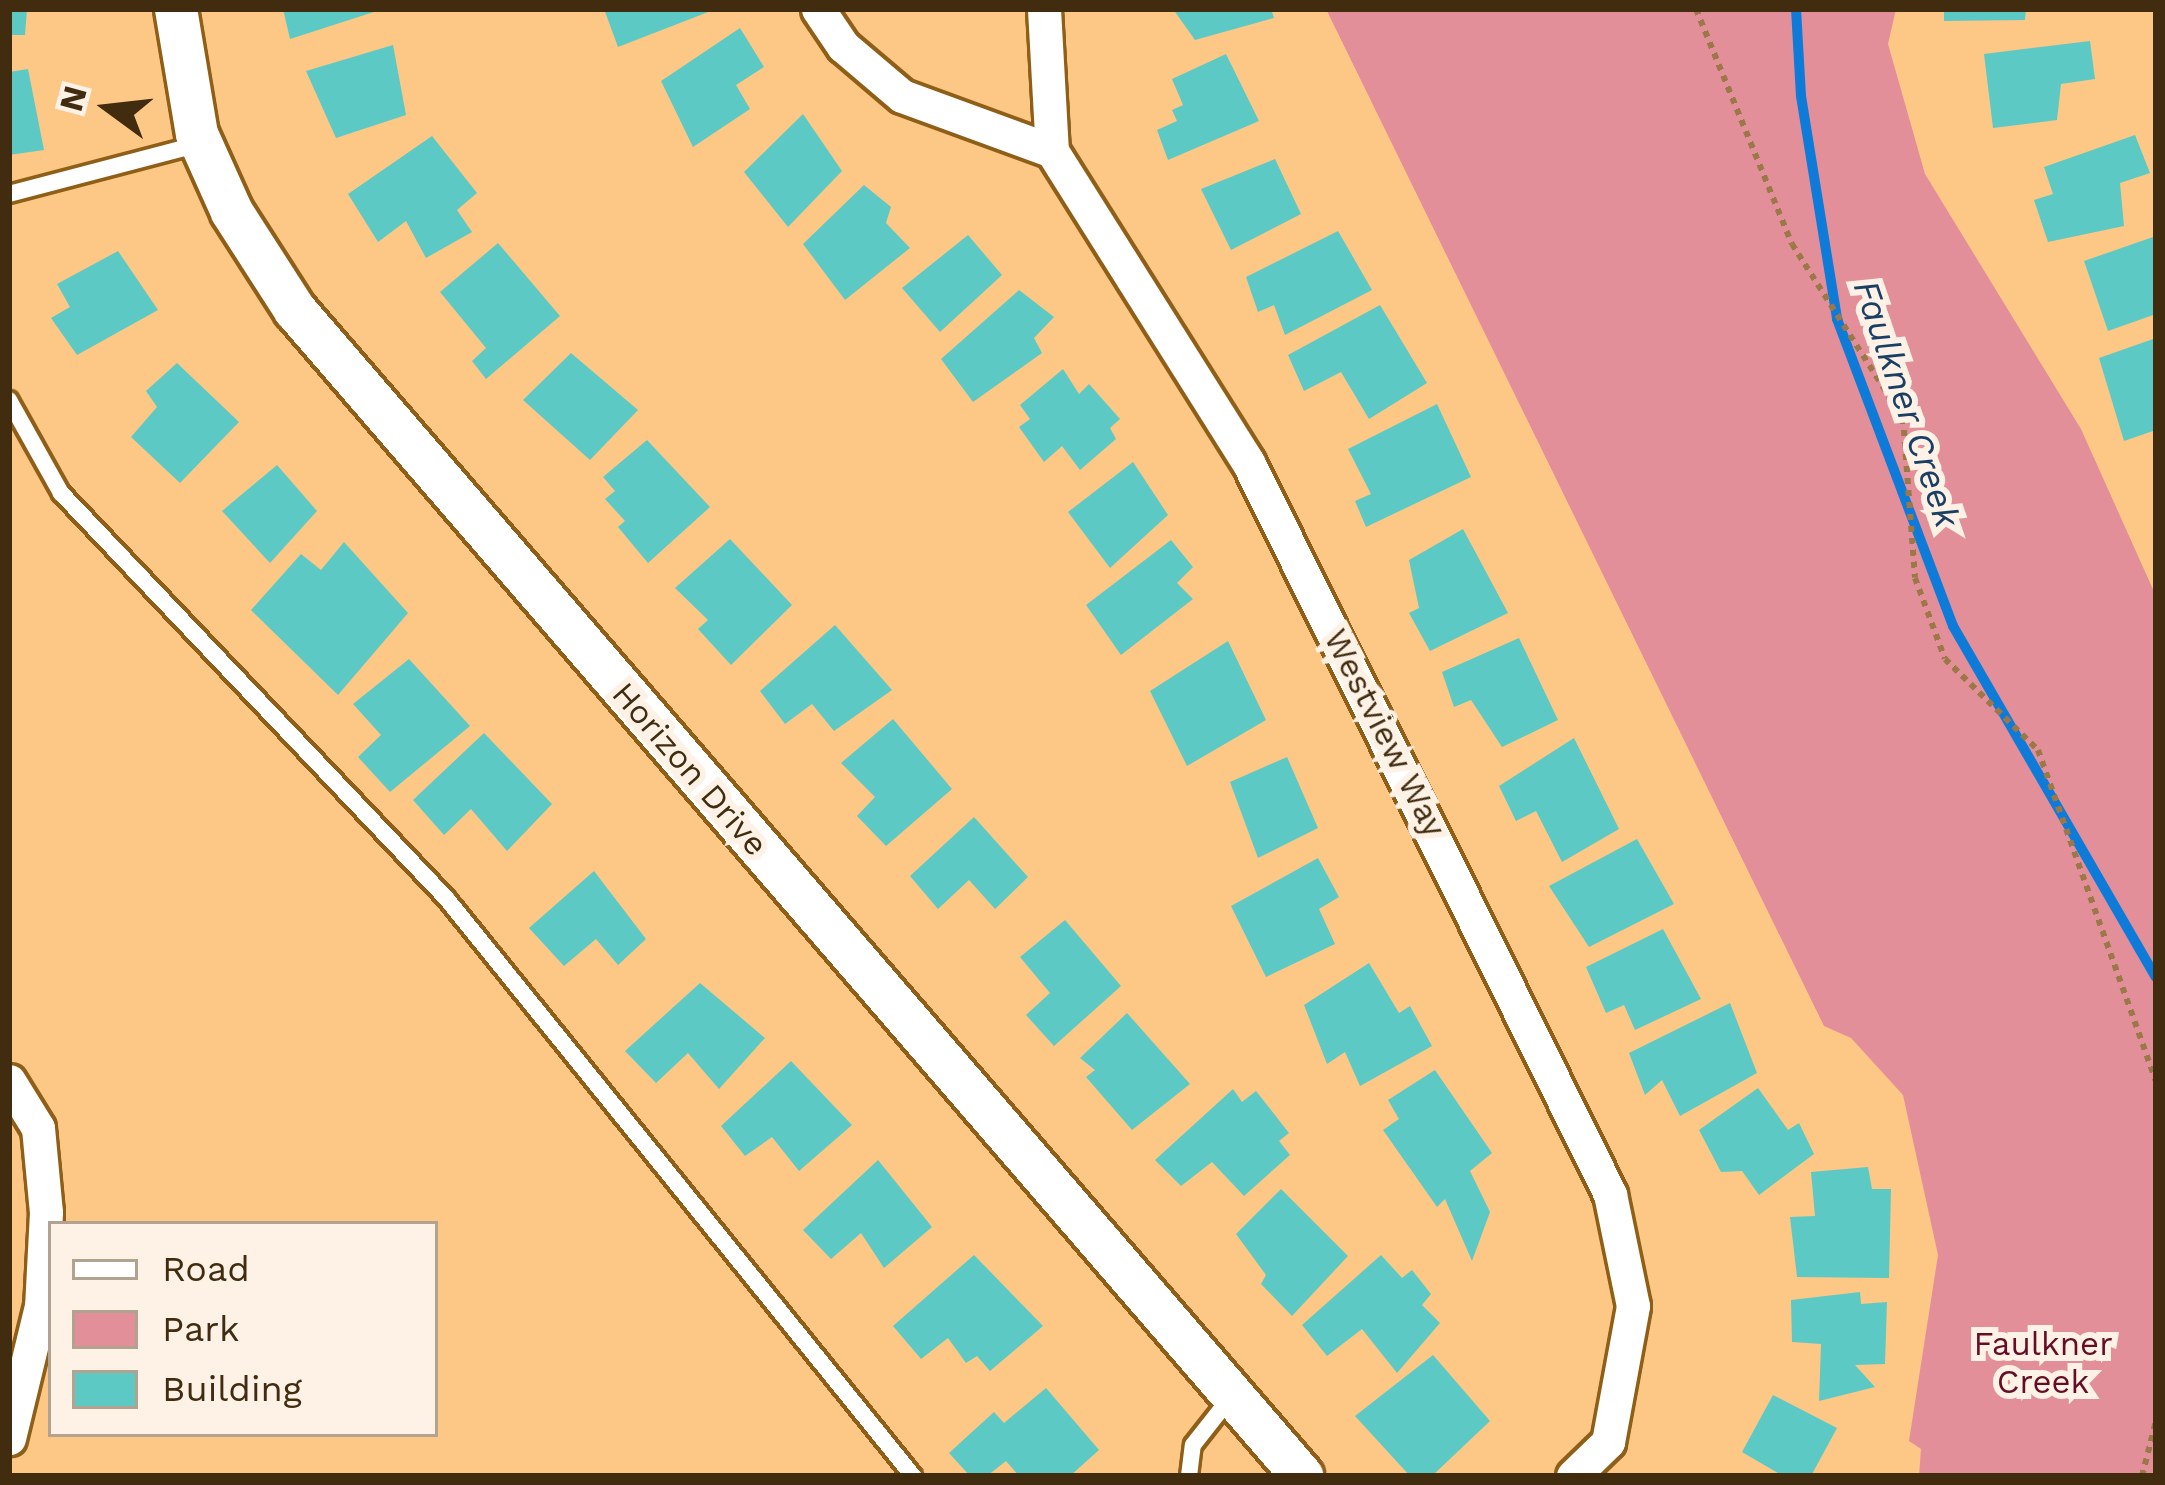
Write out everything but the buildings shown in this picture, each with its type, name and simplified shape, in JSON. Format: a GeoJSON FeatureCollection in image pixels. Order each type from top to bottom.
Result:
{"type":"FeatureCollection","features":[{"type":"Feature","properties":{"kind":"street","name":"Horizon Drive"},"geometry":{"type":"LineString","coordinates":[[176,9],[201,143],[232,212],[295,310],[1302,1476]]}},
{"type":"Feature","properties":{"kind":"street"},"geometry":{"type":"LineString","coordinates":[[818,9],[843,46],[902,96],[1052,151]]}},
{"type":"Feature","properties":{"kind":"street","name":"Westview Way"},"geometry":{"type":"LineString","coordinates":[[1045,9],[1052,151],[1248,463],[1610,1194],[1633,1306],[1608,1442],[1573,1476]]}},
{"type":"Feature","properties":{"kind":"street"},"geometry":{"type":"LineString","coordinates":[[9,1438],[41,1306],[46,1212],[38,1127],[17,1095]]}},
{"type":"Feature","properties":{"kind":"lane"},"geometry":{"type":"LineString","coordinates":[[9,194],[201,143]]}},
{"type":"Feature","properties":{"kind":"lane"},"geometry":{"type":"LineString","coordinates":[[9,400],[61,493],[230,679],[431,881],[913,1476]]}},
{"type":"Feature","properties":{"kind":"lane"},"geometry":{"type":"LineString","coordinates":[[9,1060],[17,1095]]}},
{"type":"Feature","properties":{"kind":"lane"},"geometry":{"type":"LineString","coordinates":[[1189,1476],[1193,1445],[1230,1398]]}},
{"type":"Feature","properties":{"kind":"path"},"geometry":{"type":"LineString","coordinates":[[1696,9],[1792,244],[1903,418],[1915,578],[1945,659],[2038,750],[2156,1081]]}},
{"type":"Feature","properties":{"kind":"path"},"geometry":{"type":"LineString","coordinates":[[2142,1476],[2156,1421]]}},
{"type":"Feature","properties":{"kind":"green space"},"geometry":{"type":"Polygon","coordinates":[[[1326,9],[1896,9],[1888,44],[1925,174],[2081,429],[2156,596],[2156,1476],[1919,1476],[1921,1449],[1909,1441],[1938,1255],[1903,1095],[1851,1038],[1824,1026],[1326,9]]]}},
{"type":"Feature","properties":{"kind":"waterway","name":"Faulkner Creek"},"geometry":{"type":"LineString","coordinates":[[1796,9],[1801,96],[1837,319],[1953,626],[2156,977]]}}]}
